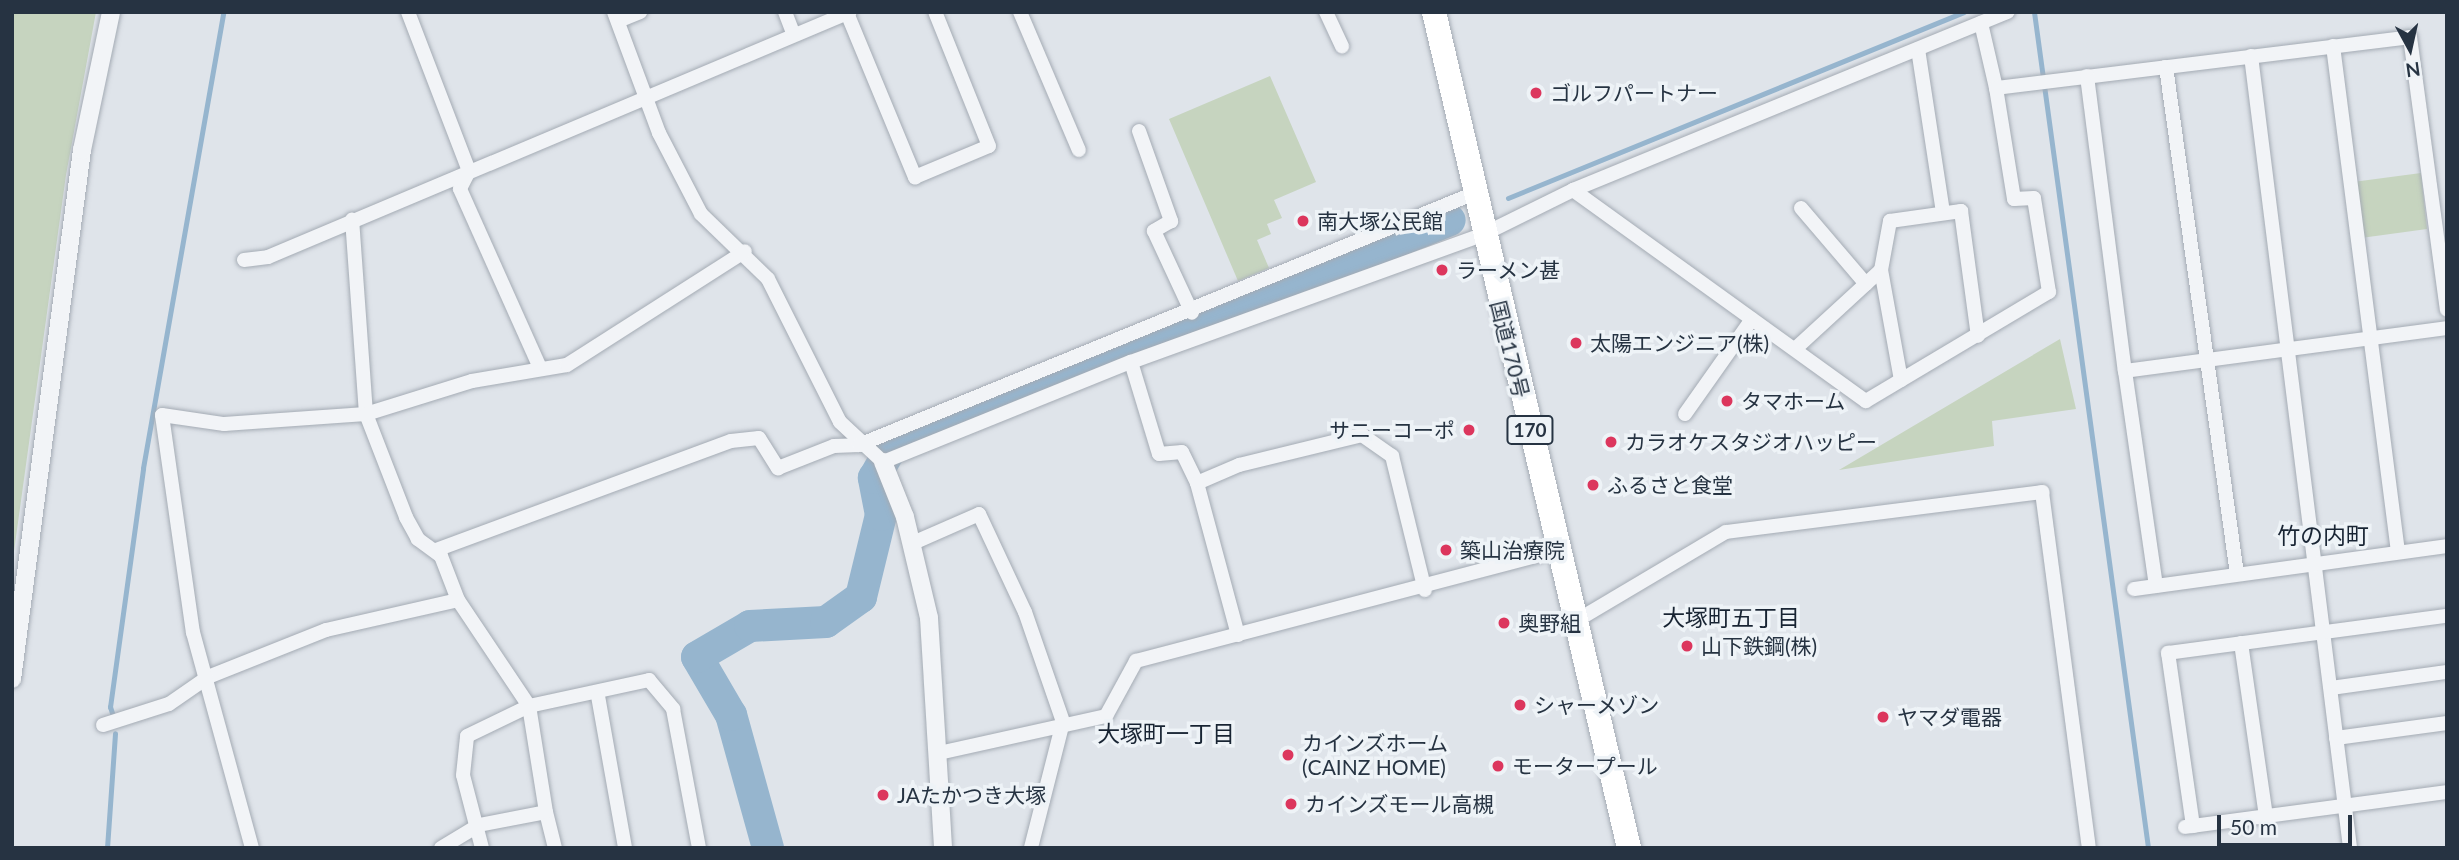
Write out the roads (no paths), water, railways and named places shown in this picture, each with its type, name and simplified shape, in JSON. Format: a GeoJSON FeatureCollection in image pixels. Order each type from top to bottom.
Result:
{"type":"FeatureCollection","features":[{"type":"Feature","properties":{"kind":"highway","name":"国道170号"},"geometry":{"type":"LineString","coordinates":[[1434,12],[1482,235],[1629,848]]}},
{"type":"Feature","properties":{"kind":"street"},"geometry":{"type":"LineString","coordinates":[[12,679],[82,150],[111,12]]}},
{"type":"Feature","properties":{"kind":"street"},"geometry":{"type":"LineString","coordinates":[[408,12],[469,171],[460,189],[539,366]]}},
{"type":"Feature","properties":{"kind":"street"},"geometry":{"type":"LineString","coordinates":[[640,12],[616,16],[644,96],[701,214],[745,251],[784,305],[840,422],[859,445],[883,462],[913,543],[929,618],[943,848]]}},
{"type":"Feature","properties":{"kind":"street"},"geometry":{"type":"LineString","coordinates":[[785,12],[793,33]]}},
{"type":"Feature","properties":{"kind":"street"},"geometry":{"type":"LineString","coordinates":[[244,260],[268,257],[843,14],[915,177],[989,146],[935,12]]}},
{"type":"Feature","properties":{"kind":"street"},"geometry":{"type":"LineString","coordinates":[[1020,12],[1079,150]]}},
{"type":"Feature","properties":{"kind":"street"},"geometry":{"type":"LineString","coordinates":[[1326,12],[1342,46]]}},
{"type":"Feature","properties":{"kind":"street"},"geometry":{"type":"LineString","coordinates":[[883,462],[1131,362],[1482,235],[1573,190],[2008,12]]}},
{"type":"Feature","properties":{"kind":"street"},"geometry":{"type":"LineString","coordinates":[[1573,190],[1866,401],[2049,292],[2034,198],[2014,199],[1996,88],[1981,23]]}},
{"type":"Feature","properties":{"kind":"street"},"geometry":{"type":"LineString","coordinates":[[1996,88],[2410,37],[2447,309]]}},
{"type":"Feature","properties":{"kind":"street"},"geometry":{"type":"LineString","coordinates":[[2333,46],[2368,338],[2398,552]]}},
{"type":"Feature","properties":{"kind":"street"},"geometry":{"type":"LineString","coordinates":[[1919,49],[1943,213]]}},
{"type":"Feature","properties":{"kind":"street"},"geometry":{"type":"LineString","coordinates":[[2251,56],[2317,562],[2350,848]]}},
{"type":"Feature","properties":{"kind":"street"},"geometry":{"type":"LineString","coordinates":[[2166,67],[2237,574]]}},
{"type":"Feature","properties":{"kind":"street"},"geometry":{"type":"LineString","coordinates":[[2087,76],[2125,371],[2157,586]]}},
{"type":"Feature","properties":{"kind":"street"},"geometry":{"type":"LineString","coordinates":[[1139,131],[1171,221],[1154,231],[1192,313]]}},
{"type":"Feature","properties":{"kind":"street"},"geometry":{"type":"LineString","coordinates":[[436,550],[731,441],[758,438],[778,468],[835,446],[859,445],[1192,313],[1475,193]]}},
{"type":"Feature","properties":{"kind":"street"},"geometry":{"type":"LineString","coordinates":[[1801,208],[1866,284]]}},
{"type":"Feature","properties":{"kind":"street"},"geometry":{"type":"LineString","coordinates":[[1901,380],[1881,270],[1890,221],[1961,211],[1978,336]]}},
{"type":"Feature","properties":{"kind":"street"},"geometry":{"type":"LineString","coordinates":[[352,220],[366,414],[406,517],[418,538],[436,550],[458,600],[529,706],[546,812],[555,848]]}},
{"type":"Feature","properties":{"kind":"street"},"geometry":{"type":"LineString","coordinates":[[253,848],[178,560],[162,415],[225,424],[366,414],[539,366],[567,365],[592,353],[745,251]]}},
{"type":"Feature","properties":{"kind":"street"},"geometry":{"type":"LineString","coordinates":[[1795,349],[1881,270]]}},
{"type":"Feature","properties":{"kind":"street"},"geometry":{"type":"LineString","coordinates":[[1685,414],[1752,319]]}},
{"type":"Feature","properties":{"kind":"street"},"geometry":{"type":"LineString","coordinates":[[2125,371],[2447,328]]}},
{"type":"Feature","properties":{"kind":"street"},"geometry":{"type":"LineString","coordinates":[[1131,362],[1159,454],[1182,452],[1198,483],[1238,635]]}},
{"type":"Feature","properties":{"kind":"street"},"geometry":{"type":"LineString","coordinates":[[1198,483],[1239,465],[1362,435],[1392,456],[1425,590]]}},
{"type":"Feature","properties":{"kind":"street"},"geometry":{"type":"LineString","coordinates":[[1576,621],[1726,532],[2042,492],[2089,848]]}},
{"type":"Feature","properties":{"kind":"street"},"geometry":{"type":"LineString","coordinates":[[913,543],[979,514],[1025,612],[1063,723],[1031,848]]}},
{"type":"Feature","properties":{"kind":"street"},"geometry":{"type":"LineString","coordinates":[[2134,589],[2447,546]]}},
{"type":"Feature","properties":{"kind":"street"},"geometry":{"type":"LineString","coordinates":[[939,753],[1063,723],[1107,716],[1136,661],[1425,590],[1559,550]]}},
{"type":"Feature","properties":{"kind":"street"},"geometry":{"type":"LineString","coordinates":[[103,724],[169,704],[208,677],[326,629],[458,600]]}},
{"type":"Feature","properties":{"kind":"street"},"geometry":{"type":"LineString","coordinates":[[2447,616],[2168,653],[2188,827],[2447,792]]}},
{"type":"Feature","properties":{"kind":"street"},"geometry":{"type":"LineString","coordinates":[[2241,643],[2266,816]]}},
{"type":"Feature","properties":{"kind":"street"},"geometry":{"type":"LineString","coordinates":[[2331,688],[2447,672]]}},
{"type":"Feature","properties":{"kind":"street"},"geometry":{"type":"LineString","coordinates":[[482,848],[479,825],[463,775],[467,736],[529,706],[598,696],[649,680],[673,709],[699,848]]}},
{"type":"Feature","properties":{"kind":"street"},"geometry":{"type":"LineString","coordinates":[[598,696],[625,848]]}},
{"type":"Feature","properties":{"kind":"street"},"geometry":{"type":"LineString","coordinates":[[2336,738],[2447,723]]}},
{"type":"Feature","properties":{"kind":"street"},"geometry":{"type":"LineString","coordinates":[[442,848],[479,825],[546,812]]}},
{"type":"Feature","properties":{"kind":"waterway"},"geometry":{"type":"LineString","coordinates":[[114,719],[110,707],[143,468],[223,12]]}},
{"type":"Feature","properties":{"kind":"waterway"},"geometry":{"type":"LineString","coordinates":[[1508,198],[1964,12]]}},
{"type":"Feature","properties":{"kind":"waterway"},"geometry":{"type":"LineString","coordinates":[[2034,12],[2148,848]]}},
{"type":"Feature","properties":{"kind":"waterway"},"geometry":{"type":"LineString","coordinates":[[768,848],[731,715],[697,657],[750,626],[826,622],[861,597],[881,515],[874,478],[892,447],[1450,220]]}},
{"type":"Feature","properties":{"kind":"waterway"},"geometry":{"type":"LineString","coordinates":[[107,848],[115,733]]}},
{"type":"Feature","properties":{"kind":"place","name":"ゴルフパートナー"},"geometry":{"type":"Point","coordinates":[1536,93]}},
{"type":"Feature","properties":{"kind":"place","name":"南大塚公民館"},"geometry":{"type":"Point","coordinates":[1303,221]}},
{"type":"Feature","properties":{"kind":"place","name":"ラーメン甚"},"geometry":{"type":"Point","coordinates":[1442,270]}},
{"type":"Feature","properties":{"kind":"place","name":"太陽エンジニア(株)"},"geometry":{"type":"Point","coordinates":[1576,343]}},
{"type":"Feature","properties":{"kind":"place","name":"タマホーム"},"geometry":{"type":"Point","coordinates":[1727,401]}},
{"type":"Feature","properties":{"kind":"place","name":"サニーコーポ"},"geometry":{"type":"Point","coordinates":[1469,430]}},
{"type":"Feature","properties":{"kind":"place","name":"カラオケスタジオハッピー"},"geometry":{"type":"Point","coordinates":[1611,442]}},
{"type":"Feature","properties":{"kind":"place","name":"ふるさと食堂"},"geometry":{"type":"Point","coordinates":[1593,485]}},
{"type":"Feature","properties":{"kind":"place","name":"築山治療院"},"geometry":{"type":"Point","coordinates":[1446,550]}},
{"type":"Feature","properties":{"kind":"place","name":"奥野組"},"geometry":{"type":"Point","coordinates":[1504,623]}},
{"type":"Feature","properties":{"kind":"place","name":"山下鉄鋼(株)"},"geometry":{"type":"Point","coordinates":[1687,646]}},
{"type":"Feature","properties":{"kind":"place","name":"シャーメゾン"},"geometry":{"type":"Point","coordinates":[1520,705]}},
{"type":"Feature","properties":{"kind":"place","name":"ヤマダ電器"},"geometry":{"type":"Point","coordinates":[1883,717]}},
{"type":"Feature","properties":{"kind":"place","name":"カインズホーム (CAINZ HOME)"},"geometry":{"type":"Point","coordinates":[1288,755]}},
{"type":"Feature","properties":{"kind":"place","name":"モータープール"},"geometry":{"type":"Point","coordinates":[1498,766]}},
{"type":"Feature","properties":{"kind":"place","name":"JAたかつき大塚"},"geometry":{"type":"Point","coordinates":[883,795]}},
{"type":"Feature","properties":{"kind":"place","name":"カインズモール高槻"},"geometry":{"type":"Point","coordinates":[1291,804]}},
{"type":"Feature","properties":{"kind":"district","name":"竹の内町"},"geometry":{"type":"Point","coordinates":[2323,535]}},
{"type":"Feature","properties":{"kind":"district","name":"大塚町五丁目"},"geometry":{"type":"Point","coordinates":[1731,617]}},
{"type":"Feature","properties":{"kind":"district","name":"大塚町一丁目"},"geometry":{"type":"Point","coordinates":[1166,733]}}]}
